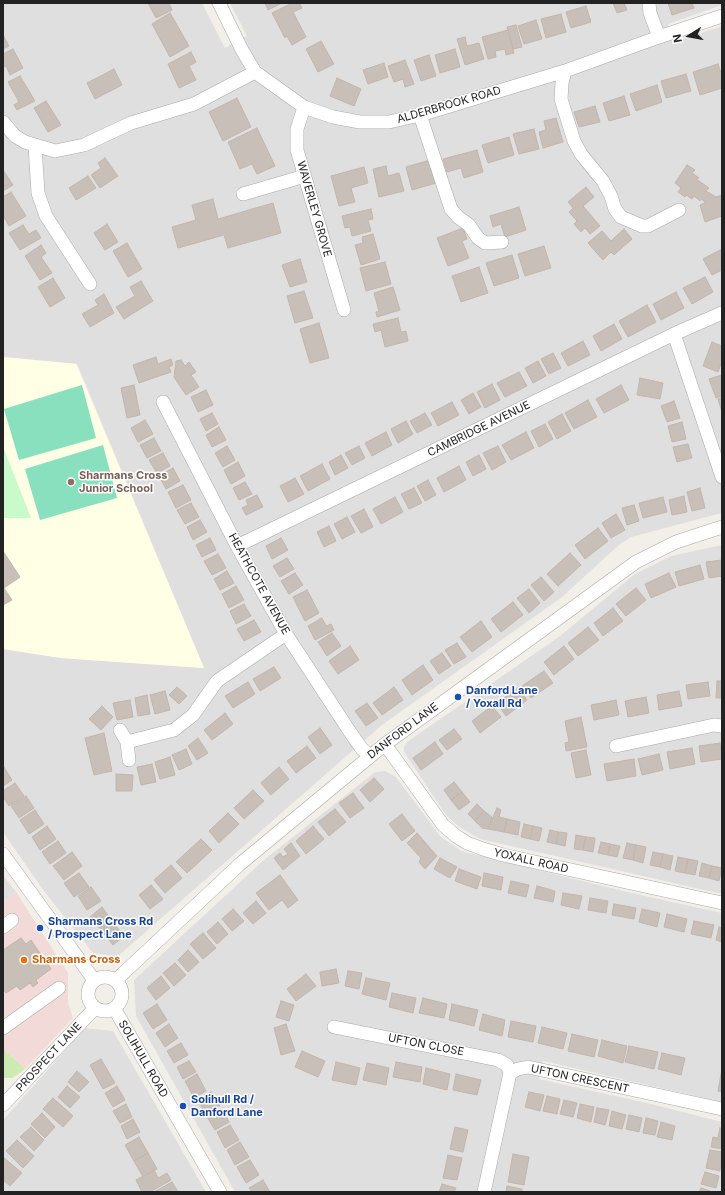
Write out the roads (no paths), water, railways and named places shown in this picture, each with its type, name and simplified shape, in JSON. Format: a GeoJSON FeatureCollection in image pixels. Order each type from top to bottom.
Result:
{"type":"FeatureCollection","features":[{"type":"Feature","properties":{"kind":"street","name":"ALDERBROOK ROAD"},"geometry":{"type":"LineString","coordinates":[[219,3],[242,50],[255,72],[304,106],[333,117],[360,122],[389,122],[420,115],[565,71],[722,16]]}},
{"type":"Feature","properties":{"kind":"street"},"geometry":{"type":"LineString","coordinates":[[649,3],[650,13],[659,37]]}},
{"type":"Feature","properties":{"kind":"street"},"geometry":{"type":"LineString","coordinates":[[565,71],[562,83],[561,99],[574,141],[581,154],[603,181],[618,213],[621,216],[642,226],[648,226],[679,210]]}},
{"type":"Feature","properties":{"kind":"street"},"geometry":{"type":"LineString","coordinates":[[3,122],[15,136],[25,142],[55,151],[84,145],[131,123],[194,104],[255,72]]}},
{"type":"Feature","properties":{"kind":"street","name":"WAVERLEY GROVE"},"geometry":{"type":"LineString","coordinates":[[304,106],[297,129],[297,150],[344,310]]}},
{"type":"Feature","properties":{"kind":"street"},"geometry":{"type":"LineString","coordinates":[[420,115],[451,209],[458,217],[469,225],[478,238],[485,243],[502,242]]}},
{"type":"Feature","properties":{"kind":"street"},"geometry":{"type":"LineString","coordinates":[[35,146],[38,193],[46,216],[90,284]]}},
{"type":"Feature","properties":{"kind":"street"},"geometry":{"type":"LineString","coordinates":[[243,194],[305,176]]}},
{"type":"Feature","properties":{"kind":"street","name":"CAMBRIDGE AVENUE"},"geometry":{"type":"LineString","coordinates":[[237,546],[674,334],[722,313]]}},
{"type":"Feature","properties":{"kind":"street"},"geometry":{"type":"LineString","coordinates":[[674,334],[722,477]]}},
{"type":"Feature","properties":{"kind":"street","name":"HEATHCOTE AVENUE"},"geometry":{"type":"LineString","coordinates":[[163,402],[237,546],[286,634],[350,732],[362,749],[370,756]]}},
{"type":"Feature","properties":{"kind":"street","name":"DANFORD LANE"},"geometry":{"type":"LineString","coordinates":[[116,980],[240,864],[384,745],[636,562],[676,542],[722,527]]}},
{"type":"Feature","properties":{"kind":"street"},"geometry":{"type":"LineString","coordinates":[[127,742],[174,730],[193,716],[216,681],[286,634]]}},
{"type":"Feature","properties":{"kind":"street"},"geometry":{"type":"LineString","coordinates":[[616,746],[714,725],[722,726]]}},
{"type":"Feature","properties":{"kind":"street"},"geometry":{"type":"LineString","coordinates":[[120,730],[127,742],[129,760]]}},
{"type":"Feature","properties":{"kind":"street","name":"YOXALL ROAD"},"geometry":{"type":"LineString","coordinates":[[384,745],[443,825],[456,836],[467,842],[503,855],[722,903]]}},
{"type":"Feature","properties":{"kind":"street"},"geometry":{"type":"LineString","coordinates":[[3,854],[94,980]]}},
{"type":"Feature","properties":{"kind":"street"},"geometry":{"type":"LineString","coordinates":[[105,976],[116,980],[122,991],[122,997],[120,1002],[114,1008],[104,1011],[95,1008],[90,1004],[87,995],[88,989],[94,980],[105,976]]}},
{"type":"Feature","properties":{"kind":"street"},"geometry":{"type":"LineString","coordinates":[[3,1028],[59,988]]}},
{"type":"Feature","properties":{"kind":"street","name":"PROSPECT LANE"},"geometry":{"type":"LineString","coordinates":[[6,1097],[95,1008]]}},
{"type":"Feature","properties":{"kind":"street","name":"SOLIHULL ROAD"},"geometry":{"type":"LineString","coordinates":[[114,1008],[220,1192]]}},
{"type":"Feature","properties":{"kind":"street","name":"UFTON CLOSE"},"geometry":{"type":"LineString","coordinates":[[334,1027],[498,1060],[507,1065],[510,1073]]}},
{"type":"Feature","properties":{"kind":"street","name":"UFTON CRESCENT"},"geometry":{"type":"LineString","coordinates":[[510,1073],[518,1069],[528,1067],[722,1109]]}},
{"type":"Feature","properties":{"kind":"street"},"geometry":{"type":"LineString","coordinates":[[484,1192],[510,1073]]}},
{"type":"Feature","properties":{"kind":"place","name":"Sharmans Cross Junior School"},"geometry":{"type":"Point","coordinates":[71,482]}},
{"type":"Feature","properties":{"kind":"place","name":"Danford Lane / Yoxall Rd"},"geometry":{"type":"Point","coordinates":[458,697]}},
{"type":"Feature","properties":{"kind":"place","name":"Sharmans Cross Rd / Prospect Lane"},"geometry":{"type":"Point","coordinates":[40,928]}},
{"type":"Feature","properties":{"kind":"place","name":"Sharmans Cross"},"geometry":{"type":"Point","coordinates":[24,960]}},
{"type":"Feature","properties":{"kind":"place","name":"Solihull Rd / Danford Lane"},"geometry":{"type":"Point","coordinates":[183,1106]}}]}
